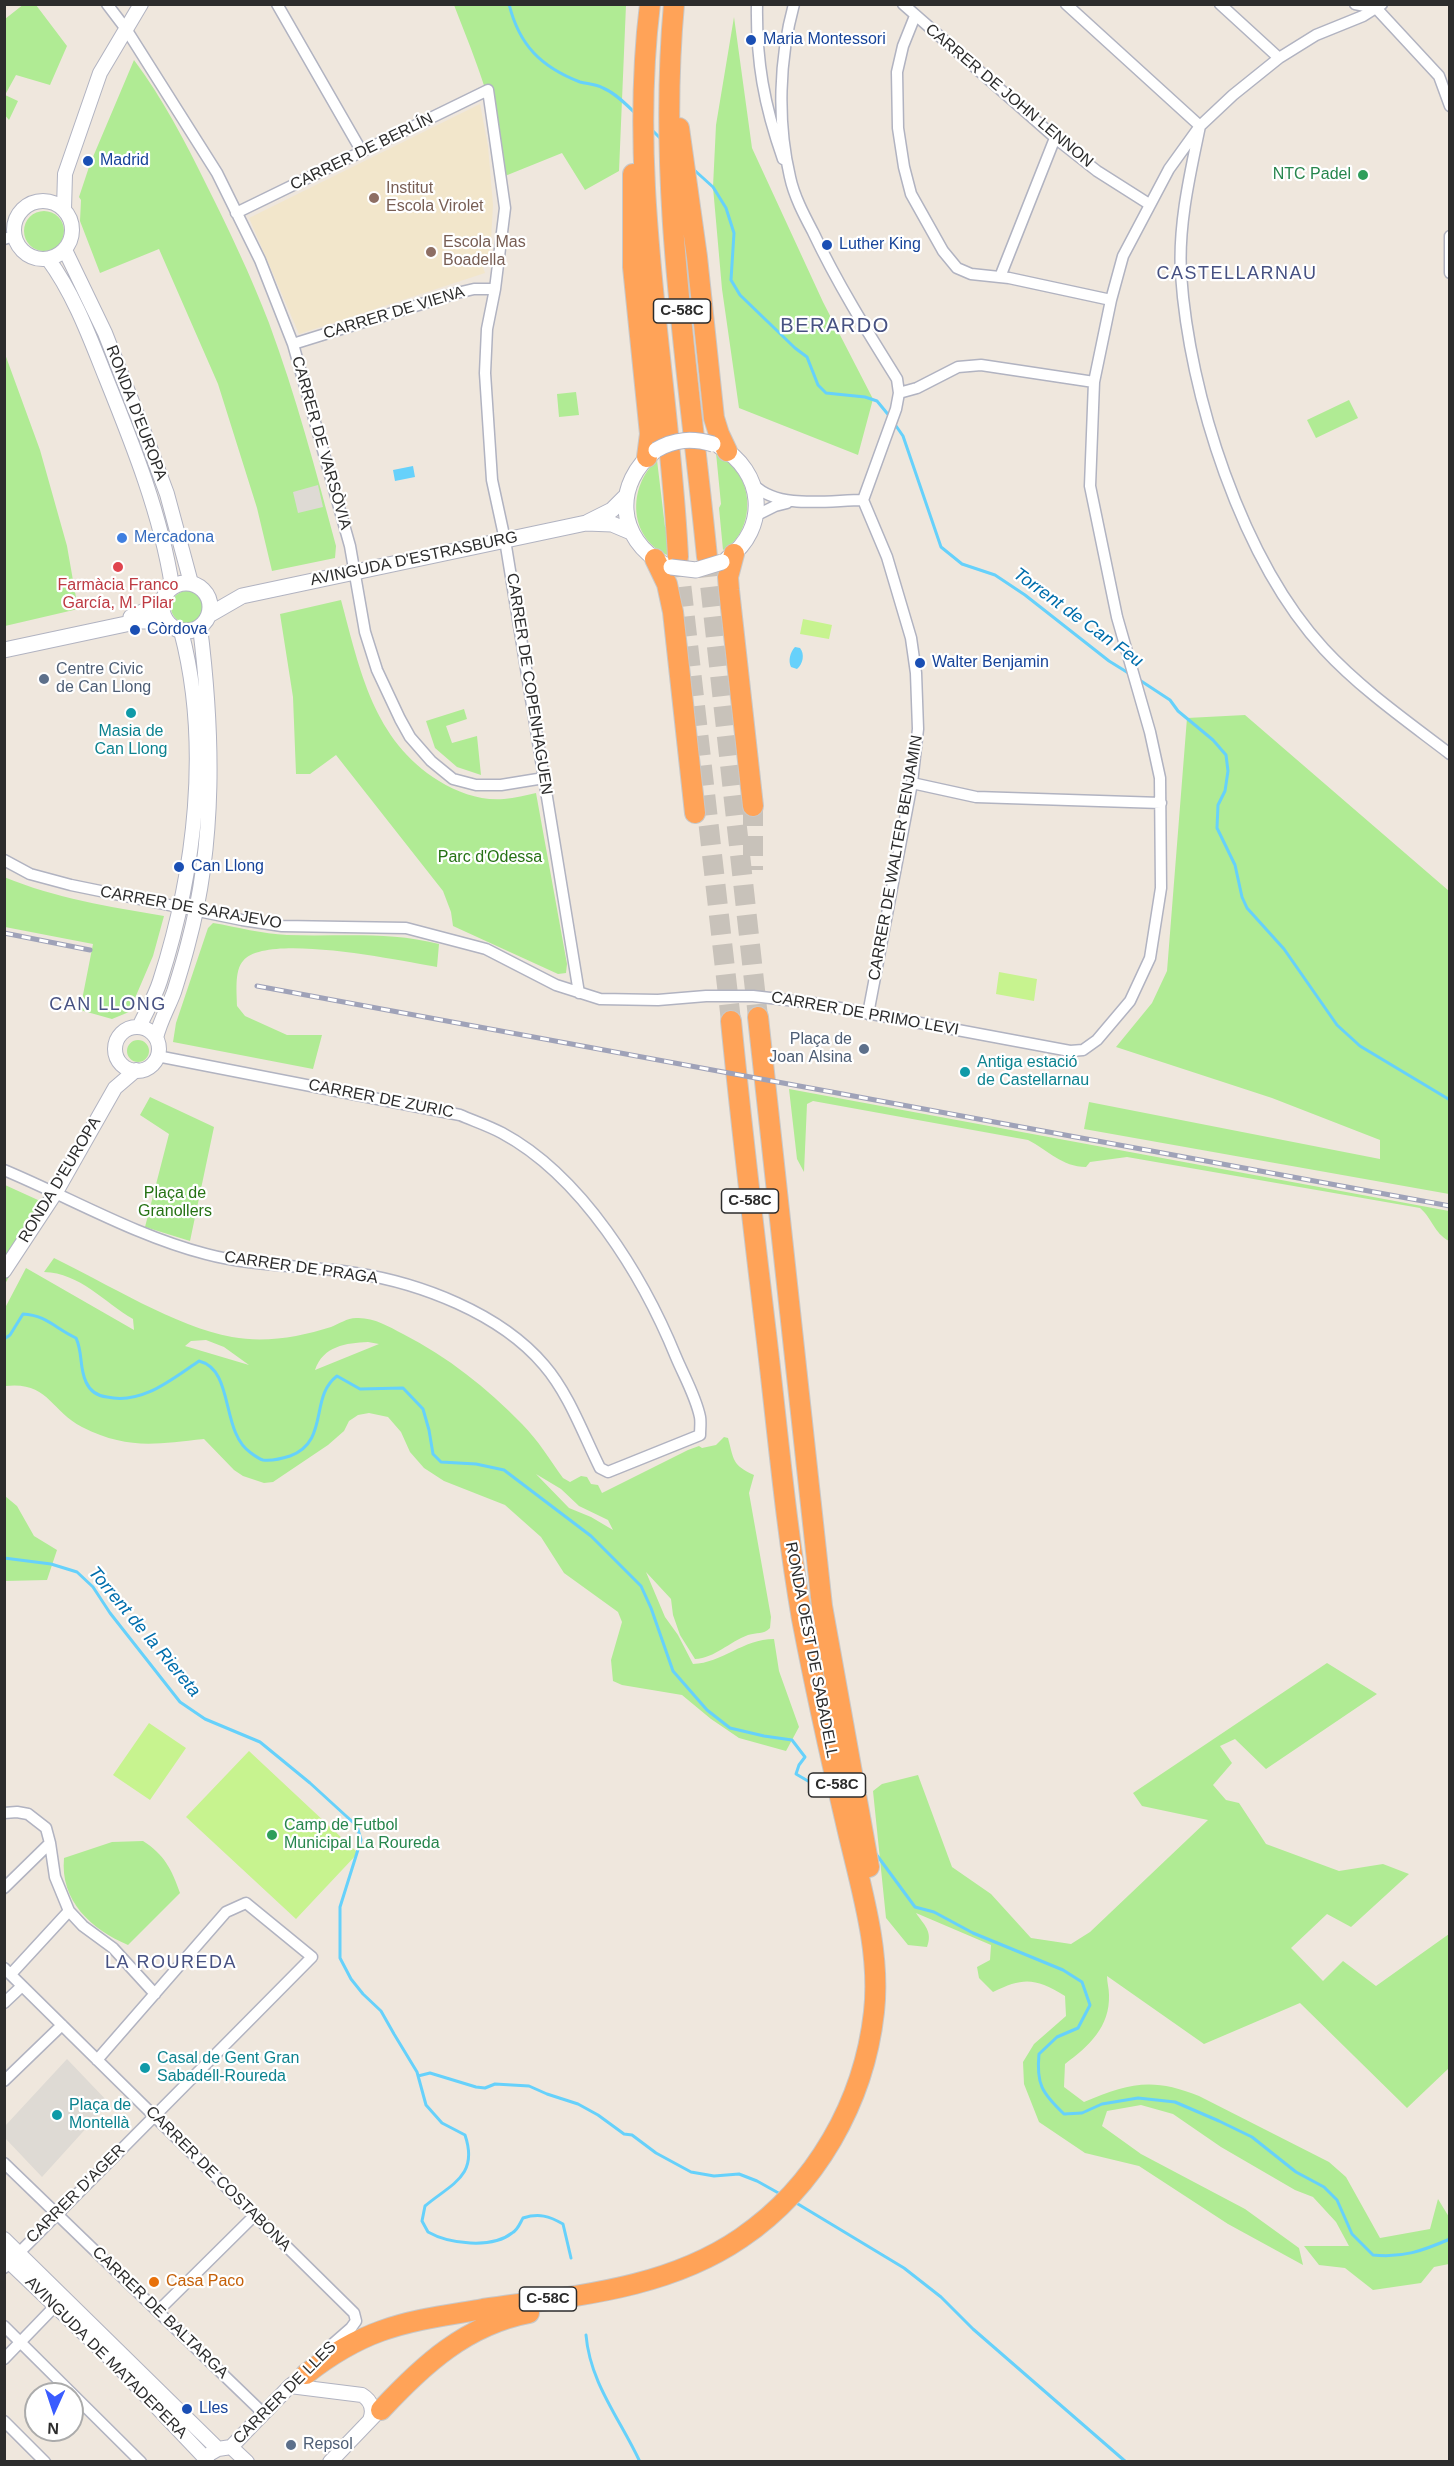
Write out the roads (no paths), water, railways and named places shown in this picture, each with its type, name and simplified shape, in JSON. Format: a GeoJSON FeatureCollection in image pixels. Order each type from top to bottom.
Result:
{"type":"FeatureCollection","features":[{"type":"Feature","properties":{"kind":"highway","name":"C-58C"},"geometry":{"type":"LineString","coordinates":[[650,4],[643,76],[646,196],[675,488],[668,561]]}},
{"type":"Feature","properties":{"kind":"highway","name":"C-58C"},"geometry":{"type":"LineString","coordinates":[[674,4],[667,101],[670,186],[721,558]]}},
{"type":"Feature","properties":{"kind":"highway"},"geometry":{"type":"LineString","coordinates":[[670,66],[697,257],[714,418],[720,447]]}},
{"type":"Feature","properties":{"kind":"highway"},"geometry":{"type":"LineString","coordinates":[[643,76],[633,136],[632,221],[633,267],[651,454]]}},
{"type":"Feature","properties":{"kind":"highway"},"geometry":{"type":"LineString","coordinates":[[721,558],[728,577],[753,806]]}},
{"type":"Feature","properties":{"kind":"highway"},"geometry":{"type":"LineString","coordinates":[[668,561],[667,584],[695,813]]}},
{"type":"Feature","properties":{"kind":"highway","name":"RONDA OEST DE SABADELL"},"geometry":{"type":"LineString","coordinates":[[375,2415],[427,2363],[455,2342],[478,2330],[523,2314],[608,2298],[679,2277],[727,2254],[762,2229],[813,2173],[845,2129],[869,2069],[880,2007],[880,1946],[871,1879],[822,1606],[758,1017]]}},
{"type":"Feature","properties":{"kind":"highway","name":"RONDA OEST DE SABADELL"},"geometry":{"type":"LineString","coordinates":[[731,1022],[741,1129],[783,1492],[801,1612],[829,1749],[866,1910],[875,1962],[873,2014],[860,2079],[842,2124],[813,2173]]}},
{"type":"Feature","properties":{"kind":"highway","name":"RONDA OEST DE SABADELL"},"geometry":{"type":"LineString","coordinates":[[298,2380],[347,2346],[384,2330],[449,2314],[626,2288],[690,2267],[740,2239],[784,2205]]}},
{"type":"Feature","properties":{"kind":"main road"},"geometry":{"type":"LineString","coordinates":[[693,439],[720,447],[747,470],[753,484],[756,500],[751,532],[721,558],[696,570],[643,550],[631,531],[626,514],[631,478],[651,454],[676,441],[693,439]]}},
{"type":"Feature","properties":{"kind":"main road","name":"AVINGUDA D'ESTRASBURG"},"geometry":{"type":"LineString","coordinates":[[586,523],[612,510],[627,495]]}},
{"type":"Feature","properties":{"kind":"main road","name":"AVINGUDA D'ESTRASBURG"},"geometry":{"type":"LineString","coordinates":[[197,586],[220,594],[242,596],[586,523],[612,524],[631,531]]}},
{"type":"Feature","properties":{"kind":"main road"},"geometry":{"type":"LineString","coordinates":[[4,650],[140,621],[153,621],[175,628],[189,632],[204,621],[210,602],[197,586],[181,583],[172,586],[166,592],[161,604],[162,615],[175,628]]}},
{"type":"Feature","properties":{"kind":"main road","name":"AVINGUDA D'ESTRASBURG"},"geometry":{"type":"LineString","coordinates":[[204,621],[242,596]]}},
{"type":"Feature","properties":{"kind":"main road"},"geometry":{"type":"LineString","coordinates":[[4,644],[134,616],[161,604]]}},
{"type":"Feature","properties":{"kind":"street","name":"CARRER DE VARSÒVIA"},"geometry":{"type":"LineString","coordinates":[[107,4],[126,29],[217,173],[260,260],[293,344],[326,457],[354,571],[365,632],[378,670],[405,728],[431,761],[453,779],[476,785],[501,785],[544,778]]}},
{"type":"Feature","properties":{"kind":"street"},"geometry":{"type":"LineString","coordinates":[[64,209],[44,201],[28,205],[22,210],[9,237],[30,257],[48,259],[65,250],[73,234],[72,225],[64,209],[65,174],[100,73],[141,4]]}},
{"type":"Feature","properties":{"kind":"street"},"geometry":{"type":"LineString","coordinates":[[277,4],[362,152]]}},
{"type":"Feature","properties":{"kind":"street"},"geometry":{"type":"LineString","coordinates":[[753,484],[762,494],[775,498],[802,501],[863,500],[896,409],[898,393],[897,380],[835,279],[799,204],[763,95],[757,41],[757,4]]}},
{"type":"Feature","properties":{"kind":"street"},"geometry":{"type":"LineString","coordinates":[[790,179],[782,95],[784,64],[794,4]]}},
{"type":"Feature","properties":{"kind":"street","name":"CARRER DE JOHN LENNON"},"geometry":{"type":"LineString","coordinates":[[903,4],[1055,138],[1097,171],[1149,204]]}},
{"type":"Feature","properties":{"kind":"street"},"geometry":{"type":"LineString","coordinates":[[1066,4],[1200,126]]}},
{"type":"Feature","properties":{"kind":"street"},"geometry":{"type":"LineString","coordinates":[[1220,4],[1279,58]]}},
{"type":"Feature","properties":{"kind":"street"},"geometry":{"type":"LineString","coordinates":[[1355,4],[1379,6],[1439,76],[1449,106]]}},
{"type":"Feature","properties":{"kind":"street"},"geometry":{"type":"LineString","coordinates":[[912,783],[976,797],[1161,803],[1160,778],[1150,732],[1117,617],[1090,486],[1094,382],[1110,300],[1123,256],[1149,204],[1169,169],[1200,126],[1279,58],[1316,35],[1363,16],[1379,6]]}},
{"type":"Feature","properties":{"kind":"street"},"geometry":{"type":"LineString","coordinates":[[915,16],[903,46],[897,72],[898,128],[903,167],[911,194],[943,251],[957,268],[971,274],[1000,277],[1110,300]]}},
{"type":"Feature","properties":{"kind":"street","name":"CARRER DE BERLÍN"},"geometry":{"type":"LineString","coordinates":[[236,213],[488,90]]}},
{"type":"Feature","properties":{"kind":"street","name":"CARRER DE COPENHAGUEN"},"geometry":{"type":"LineString","coordinates":[[488,90],[505,208],[495,288],[487,329],[485,385],[492,480],[505,540],[579,993]]}},
{"type":"Feature","properties":{"kind":"street"},"geometry":{"type":"LineString","coordinates":[[1200,126],[1188,181],[1181,273],[1192,360],[1240,518],[1280,592],[1324,649],[1387,706],[1449,754]]}},
{"type":"Feature","properties":{"kind":"street"},"geometry":{"type":"LineString","coordinates":[[1000,277],[1055,138]]}},
{"type":"Feature","properties":{"kind":"street"},"geometry":{"type":"LineString","coordinates":[[1169,169],[1188,181]]}},
{"type":"Feature","properties":{"kind":"street"},"geometry":{"type":"LineString","coordinates":[[44,201],[65,174]]}},
{"type":"Feature","properties":{"kind":"street"},"geometry":{"type":"LineString","coordinates":[[1449,236],[1449,273]]}},
{"type":"Feature","properties":{"kind":"street","name":"RONDA D'EUROPA"},"geometry":{"type":"LineString","coordinates":[[65,250],[105,333],[167,494],[197,586]]}},
{"type":"Feature","properties":{"kind":"street","name":"RONDA D'EUROPA"},"geometry":{"type":"LineString","coordinates":[[48,259],[59,274],[91,339],[126,428],[159,530],[172,586]]}},
{"type":"Feature","properties":{"kind":"street","name":"CARRER DE VIENA"},"geometry":{"type":"LineString","coordinates":[[293,344],[457,293],[495,288]]}},
{"type":"Feature","properties":{"kind":"street"},"geometry":{"type":"LineString","coordinates":[[898,393],[917,388],[958,367],[981,365],[1094,382]]}},
{"type":"Feature","properties":{"kind":"street","name":"CARRER DE WALTER BENJAMIN"},"geometry":{"type":"LineString","coordinates":[[863,500],[890,566],[911,638],[916,673],[918,729],[912,783],[868,1014]]}},
{"type":"Feature","properties":{"kind":"street"},"geometry":{"type":"LineString","coordinates":[[755,516],[774,506],[802,501]]}},
{"type":"Feature","properties":{"kind":"street"},"geometry":{"type":"LineString","coordinates":[[156,1038],[159,1023],[174,992],[195,912],[203,865],[210,775],[204,621]]}},
{"type":"Feature","properties":{"kind":"street"},"geometry":{"type":"LineString","coordinates":[[157,1056],[156,1038],[146,1029],[139,1027],[159,983],[180,908],[188,861],[196,774],[194,713],[175,628]]}},
{"type":"Feature","properties":{"kind":"street","name":"CARRER DE PRIMO LEVI"},"geometry":{"type":"LineString","coordinates":[[658,1000],[706,996],[753,996],[813,1003],[1080,1051],[1089,1047],[1114,1022],[1130,1001],[1150,958],[1161,888],[1161,803]]}},
{"type":"Feature","properties":{"kind":"street","name":"CARRER DE SARAJEVO"},"geometry":{"type":"LineString","coordinates":[[4,860],[30,874],[195,912],[282,926],[395,927],[423,932],[486,949],[556,985],[579,993],[600,999],[658,1000]]}},
{"type":"Feature","properties":{"kind":"street","name":"RONDA D'EUROPA"},"geometry":{"type":"LineString","coordinates":[[4,1270],[56,1192],[115,1088],[119,1070],[115,1052],[117,1039],[126,1030],[139,1027]]}},
{"type":"Feature","properties":{"kind":"street","name":"RONDA D'EUROPA"},"geometry":{"type":"LineString","coordinates":[[115,1088],[136,1070],[149,1066],[157,1056]]}},
{"type":"Feature","properties":{"kind":"street","name":"CARRER DE ZURIC"},"geometry":{"type":"LineString","coordinates":[[157,1056],[460,1115],[503,1134],[569,1185],[623,1255],[650,1299],[700,1417],[700,1435],[608,1472],[600,1468]]}},
{"type":"Feature","properties":{"kind":"street"},"geometry":{"type":"LineString","coordinates":[[117,1058],[125,1067],[136,1070]]}},
{"type":"Feature","properties":{"kind":"street","name":"CARRER DE PRAGA"},"geometry":{"type":"LineString","coordinates":[[4,1170],[151,1236],[206,1254],[241,1261],[356,1273],[412,1286],[451,1300],[495,1323],[544,1364],[561,1390],[600,1468]]}},
{"type":"Feature","properties":{"kind":"street"},"geometry":{"type":"LineString","coordinates":[[4,1813],[28,1814],[45,1828],[50,1843],[55,1877],[69,1911],[83,1926],[113,1948],[155,1994],[97,2060]]}},
{"type":"Feature","properties":{"kind":"street"},"geometry":{"type":"LineString","coordinates":[[4,1888],[50,1843]]}},
{"type":"Feature","properties":{"kind":"street","name":"CARRER D'AGER"},"geometry":{"type":"LineString","coordinates":[[9,2260],[312,1957],[246,1903],[226,1912],[155,1994]]}},
{"type":"Feature","properties":{"kind":"street"},"geometry":{"type":"LineString","coordinates":[[8,1971],[69,1911]]}},
{"type":"Feature","properties":{"kind":"street","name":"CARRER DE COSTABONA"},"geometry":{"type":"LineString","coordinates":[[8,1971],[355,2317]]}},
{"type":"Feature","properties":{"kind":"street"},"geometry":{"type":"LineString","coordinates":[[4,2003],[22,1986]]}},
{"type":"Feature","properties":{"kind":"street"},"geometry":{"type":"LineString","coordinates":[[4,2080],[62,2025]]}},
{"type":"Feature","properties":{"kind":"street","name":"CARRER DE BALTARGA"},"geometry":{"type":"LineString","coordinates":[[4,2163],[263,2413]]}},
{"type":"Feature","properties":{"kind":"street"},"geometry":{"type":"LineString","coordinates":[[158,2311],[255,2216]]}},
{"type":"Feature","properties":{"kind":"street","name":"AVINGUDA DE MATADEPERA"},"geometry":{"type":"LineString","coordinates":[[4,2239],[9,2260],[224,2448],[247,2462]]}},
{"type":"Feature","properties":{"kind":"street"},"geometry":{"type":"LineString","coordinates":[[4,2359],[59,2302]]}},
{"type":"Feature","properties":{"kind":"street","name":"AVINGUDA DE MATADEPERA"},"geometry":{"type":"LineString","coordinates":[[59,2302],[206,2461]]}},
{"type":"Feature","properties":{"kind":"street","name":"CARRER DE LLES"},"geometry":{"type":"LineString","coordinates":[[206,2461],[213,2451],[224,2448],[298,2380],[351,2328],[355,2317]]}},
{"type":"Feature","properties":{"kind":"street"},"geometry":{"type":"LineString","coordinates":[[4,2326],[141,2462]]}},
{"type":"Feature","properties":{"kind":"street"},"geometry":{"type":"LineString","coordinates":[[298,2380],[362,2395],[369,2400],[375,2415]]}},
{"type":"Feature","properties":{"kind":"street","name":"C-58C"},"geometry":{"type":"LineString","coordinates":[[330,2462],[375,2415]]}},
{"type":"Feature","properties":{"kind":"street"},"geometry":{"type":"LineString","coordinates":[[4,2421],[45,2462]]}},
{"type":"Feature","properties":{"kind":"water"},"geometry":{"type":"Polygon","coordinates":[[[413,466],[415,477],[395,481],[393,470],[413,466]]]}},
{"type":"Feature","properties":{"kind":"water"},"geometry":{"type":"Polygon","coordinates":[[[795,647],[802,650],[803,656],[797,669],[791,667],[790,662],[795,647]]]}},
{"type":"Feature","properties":{"kind":"waterway","name":"Torrent de Can Feu"},"geometry":{"type":"LineString","coordinates":[[509,4],[513,19],[526,43],[543,62],[566,76],[607,90],[635,113]]}},
{"type":"Feature","properties":{"kind":"waterway","name":"Torrent de Can Feu"},"geometry":{"type":"LineString","coordinates":[[651,129],[661,139]]}},
{"type":"Feature","properties":{"kind":"waterway","name":"Torrent de Can Feu"},"geometry":{"type":"LineString","coordinates":[[692,168],[713,187],[726,208],[734,233],[731,280],[740,295],[807,357],[818,385],[826,393],[865,397],[877,401],[891,418]]}},
{"type":"Feature","properties":{"kind":"waterway","name":"Torrent de Can Feu"},"geometry":{"type":"LineString","coordinates":[[894,423],[903,436],[941,547],[962,564],[995,575],[1025,595],[1109,661],[1130,674]]}},
{"type":"Feature","properties":{"kind":"waterway","name":"Torrent de Can Feu"},"geometry":{"type":"LineString","coordinates":[[1138,679],[1170,700],[1178,711],[1213,740],[1226,755],[1228,771],[1225,791],[1218,805],[1217,828],[1235,865],[1242,897],[1247,908],[1284,949],[1337,1025],[1360,1046],[1450,1100]]}},
{"type":"Feature","properties":{"kind":"waterway"},"geometry":{"type":"LineString","coordinates":[[4,1339],[10,1335],[23,1314],[45,1320],[76,1338],[84,1376],[92,1390],[97,1394],[120,1398],[132,1397],[156,1389],[199,1361],[210,1367],[218,1376],[230,1417],[241,1443],[263,1460],[277,1460],[290,1456],[302,1449],[310,1440],[315,1430],[323,1395],[337,1376],[360,1389],[403,1388],[423,1409],[433,1454],[441,1462],[476,1464],[504,1470],[591,1536],[641,1586],[673,1671],[707,1710],[730,1728],[792,1740],[805,1757],[796,1774],[808,1781],[824,1784]]}},
{"type":"Feature","properties":{"kind":"waterway","name":"Torrent de la Riereta"},"geometry":{"type":"LineString","coordinates":[[4,1558],[51,1564],[77,1572],[93,1587],[110,1613],[180,1702],[205,1719],[260,1742],[357,1826],[361,1840],[340,1907],[340,1958],[351,1979],[381,2011],[417,2072],[426,2105],[442,2123],[465,2135],[468,2149],[468,2160],[460,2178],[425,2206],[422,2221],[428,2232],[437,2236],[459,2242],[482,2243],[504,2238],[517,2228],[523,2218],[548,2217],[563,2224],[571,2258]]}},
{"type":"Feature","properties":{"kind":"waterway"},"geometry":{"type":"LineString","coordinates":[[876,1854],[915,1907],[934,1912],[973,1933],[1063,1970],[1082,1982],[1090,2005],[1078,2028],[1057,2037],[1039,2054],[1042,2087],[1050,2100],[1064,2114],[1082,2113],[1102,2104],[1138,2098],[1175,2102],[1252,2137],[1296,2172],[1324,2187],[1337,2200],[1352,2234],[1373,2255],[1412,2253],[1450,2239]]}},
{"type":"Feature","properties":{"kind":"waterway"},"geometry":{"type":"LineString","coordinates":[[418,2076],[430,2073],[485,2088],[495,2084],[529,2086],[578,2104],[624,2134],[632,2135],[656,2153],[691,2172],[714,2176],[739,2174],[782,2195]]}},
{"type":"Feature","properties":{"kind":"waterway"},"geometry":{"type":"LineString","coordinates":[[793,2201],[904,2268],[941,2297],[973,2329],[1126,2462]]}},
{"type":"Feature","properties":{"kind":"waterway","name":"Torrent de la Riereta"},"geometry":{"type":"LineString","coordinates":[[586,2335],[593,2369],[640,2462]]}},
{"type":"Feature","properties":{"kind":"tunnel"},"geometry":{"type":"LineString","coordinates":[[678,557],[731,1021]]}},
{"type":"Feature","properties":{"kind":"tunnel"},"geometry":{"type":"LineString","coordinates":[[707,557],[758,1017]]}},
{"type":"Feature","properties":{"kind":"tunnel"},"geometry":{"type":"LineString","coordinates":[[753,806],[753,870]]}},
{"type":"Feature","properties":{"kind":"railway"},"geometry":{"type":"LineString","coordinates":[[4,933],[90,950]]}},
{"type":"Feature","properties":{"kind":"railway"},"geometry":{"type":"LineString","coordinates":[[257,986],[1450,1206]]}},
{"type":"Feature","properties":{"kind":"place","name":"Maria Montessori"},"geometry":{"type":"Point","coordinates":[751,40]}},
{"type":"Feature","properties":{"kind":"place","name":"Madrid"},"geometry":{"type":"Point","coordinates":[88,161]}},
{"type":"Feature","properties":{"kind":"place","name":"NTC Padel"},"geometry":{"type":"Point","coordinates":[1363,175]}},
{"type":"Feature","properties":{"kind":"place","name":"Institut Escola Virolet"},"geometry":{"type":"Point","coordinates":[374,198]}},
{"type":"Feature","properties":{"kind":"place","name":"Luther King"},"geometry":{"type":"Point","coordinates":[827,245]}},
{"type":"Feature","properties":{"kind":"place","name":"Escola Mas Boadella"},"geometry":{"type":"Point","coordinates":[431,252]}},
{"type":"Feature","properties":{"kind":"place","name":"Mercadona"},"geometry":{"type":"Point","coordinates":[122,538]}},
{"type":"Feature","properties":{"kind":"place","name":"Farmàcia Franco García, M. Pilar"},"geometry":{"type":"Point","coordinates":[118,567]}},
{"type":"Feature","properties":{"kind":"place","name":"Còrdova"},"geometry":{"type":"Point","coordinates":[135,630]}},
{"type":"Feature","properties":{"kind":"place","name":"Walter Benjamin"},"geometry":{"type":"Point","coordinates":[920,663]}},
{"type":"Feature","properties":{"kind":"place","name":"Centre Civic de Can Llong"},"geometry":{"type":"Point","coordinates":[44,679]}},
{"type":"Feature","properties":{"kind":"place","name":"Masia de Can Llong"},"geometry":{"type":"Point","coordinates":[131,713]}},
{"type":"Feature","properties":{"kind":"place","name":"Can Llong"},"geometry":{"type":"Point","coordinates":[179,867]}},
{"type":"Feature","properties":{"kind":"place","name":"Plaça de Joan Alsina"},"geometry":{"type":"Point","coordinates":[864,1049]}},
{"type":"Feature","properties":{"kind":"place","name":"Antiga estació de Castellarnau"},"geometry":{"type":"Point","coordinates":[965,1072]}},
{"type":"Feature","properties":{"kind":"place","name":"Camp de Futbol Municipal La Roureda"},"geometry":{"type":"Point","coordinates":[272,1835]}},
{"type":"Feature","properties":{"kind":"place","name":"Casal de Gent Gran Sabadell-Roureda"},"geometry":{"type":"Point","coordinates":[145,2068]}},
{"type":"Feature","properties":{"kind":"place","name":"Plaça de Montellà"},"geometry":{"type":"Point","coordinates":[57,2115]}},
{"type":"Feature","properties":{"kind":"place","name":"Casa Paco"},"geometry":{"type":"Point","coordinates":[154,2282]}},
{"type":"Feature","properties":{"kind":"place","name":"Lles"},"geometry":{"type":"Point","coordinates":[187,2409]}},
{"type":"Feature","properties":{"kind":"place","name":"Repsol"},"geometry":{"type":"Point","coordinates":[291,2445]}},
{"type":"Feature","properties":{"kind":"district","name":"CASTELLARNAU"},"geometry":{"type":"Point","coordinates":[1237,274]}},
{"type":"Feature","properties":{"kind":"district","name":"BERARDO"},"geometry":{"type":"Point","coordinates":[835,326]}},
{"type":"Feature","properties":{"kind":"district","name":"CAN LLONG"},"geometry":{"type":"Point","coordinates":[108,1005]}},
{"type":"Feature","properties":{"kind":"district","name":"LA ROUREDA"},"geometry":{"type":"Point","coordinates":[171,1963]}},
{"type":"Feature","properties":{"kind":"park label","name":"Parc d'Odessa"},"geometry":{"type":"Point","coordinates":[490,858]}},
{"type":"Feature","properties":{"kind":"park label","name":"Plaça de Granollers"},"geometry":{"type":"Point","coordinates":[175,1203]}}]}
